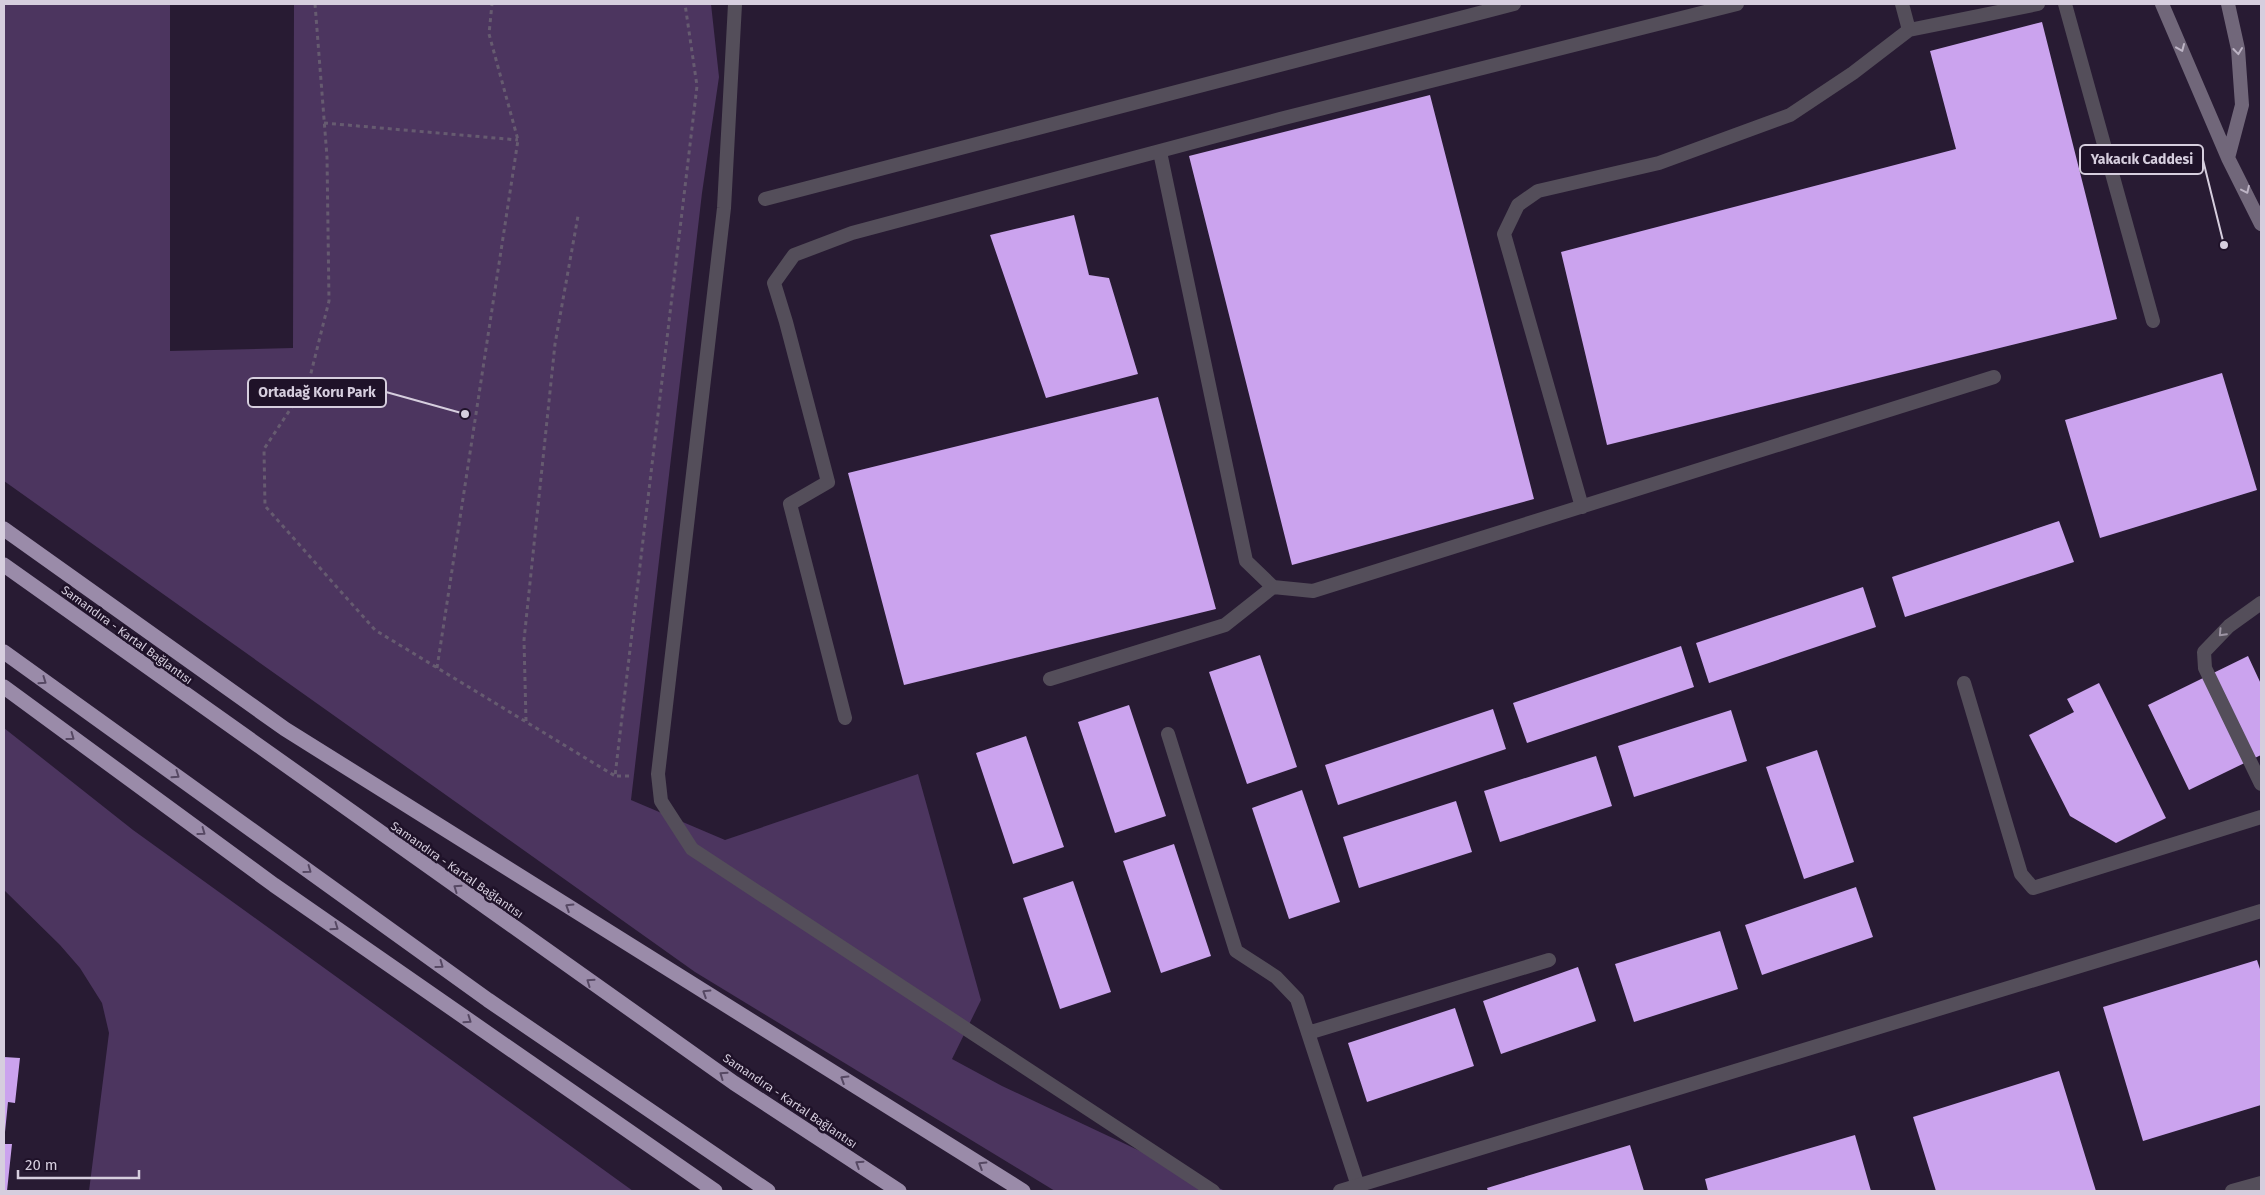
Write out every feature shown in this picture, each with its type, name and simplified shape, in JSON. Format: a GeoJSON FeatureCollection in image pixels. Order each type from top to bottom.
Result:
{"type":"FeatureCollection","features":[{"type":"Feature","properties":{"kind":"highway"},"geometry":{"type":"LineString","coordinates":[[4,529],[285,729],[1023,1191]]}},
{"type":"Feature","properties":{"kind":"highway","name":"Samandıra - Kartal Bağlantısı"},"geometry":{"type":"LineString","coordinates":[[4,565],[622,1005],[899,1191]]}},
{"type":"Feature","properties":{"kind":"highway"},"geometry":{"type":"LineString","coordinates":[[4,652],[488,1000],[768,1191]]}},
{"type":"Feature","properties":{"kind":"highway"},"geometry":{"type":"LineString","coordinates":[[4,687],[274,885],[715,1191]]}},
{"type":"Feature","properties":{"kind":"main road"},"geometry":{"type":"LineString","coordinates":[[2162,4],[2228,158],[2261,224]]}},
{"type":"Feature","properties":{"kind":"main road"},"geometry":{"type":"LineString","coordinates":[[2228,4],[2238,49],[2242,105],[2228,158]]}},
{"type":"Feature","properties":{"kind":"street"},"geometry":{"type":"LineString","coordinates":[[735,4],[724,208],[658,774],[661,801],[692,849],[1213,1191]]}},
{"type":"Feature","properties":{"kind":"street"},"geometry":{"type":"LineString","coordinates":[[765,199],[1514,4]]}},
{"type":"Feature","properties":{"kind":"street"},"geometry":{"type":"LineString","coordinates":[[845,718],[790,504],[828,482],[774,283],[794,255],[852,233],[1298,114],[1737,4]]}},
{"type":"Feature","properties":{"kind":"street"},"geometry":{"type":"LineString","coordinates":[[1902,4],[1909,30]]}},
{"type":"Feature","properties":{"kind":"street"},"geometry":{"type":"LineString","coordinates":[[1582,507],[1504,234],[1518,205],[1538,191],[1659,163],[1790,114],[1853,73],[1909,30],[2038,4]]}},
{"type":"Feature","properties":{"kind":"street"},"geometry":{"type":"LineString","coordinates":[[2065,4],[2154,321]]}},
{"type":"Feature","properties":{"kind":"street"},"geometry":{"type":"LineString","coordinates":[[1160,152],[1246,561],[1273,586],[1312,590],[1994,377]]}},
{"type":"Feature","properties":{"kind":"street"},"geometry":{"type":"LineString","coordinates":[[1050,678],[1226,625],[1273,586]]}},
{"type":"Feature","properties":{"kind":"street"},"geometry":{"type":"LineString","coordinates":[[2261,604],[2228,626],[2204,652],[2205,668],[2261,784]]}},
{"type":"Feature","properties":{"kind":"street"},"geometry":{"type":"LineString","coordinates":[[1964,683],[2020,874],[2033,888],[2261,817]]}},
{"type":"Feature","properties":{"kind":"street"},"geometry":{"type":"LineString","coordinates":[[1168,734],[1236,951],[1276,977],[1297,999],[1358,1186]]}},
{"type":"Feature","properties":{"kind":"street"},"geometry":{"type":"LineString","coordinates":[[1340,1191],[2261,912]]}},
{"type":"Feature","properties":{"kind":"street"},"geometry":{"type":"LineString","coordinates":[[1308,1033],[1549,960]]}},
{"type":"Feature","properties":{"kind":"street"},"geometry":{"type":"LineString","coordinates":[[2232,1191],[2261,1183]]}},
{"type":"Feature","properties":{"kind":"path"},"geometry":{"type":"LineString","coordinates":[[315,4],[327,157],[329,300],[309,382],[264,449],[265,506],[376,630],[615,776],[658,774]]}},
{"type":"Feature","properties":{"kind":"path"},"geometry":{"type":"LineString","coordinates":[[437,668],[518,140],[489,34],[492,4]]}},
{"type":"Feature","properties":{"kind":"path"},"geometry":{"type":"LineString","coordinates":[[615,776],[697,86],[685,4]]}},
{"type":"Feature","properties":{"kind":"path"},"geometry":{"type":"LineString","coordinates":[[324,124],[518,140]]}},
{"type":"Feature","properties":{"kind":"path"},"geometry":{"type":"LineString","coordinates":[[526,722],[524,640],[555,344],[578,216]]}},
{"type":"Feature","properties":{"kind":"shaded area"},"geometry":{"type":"Polygon","coordinates":[[[4,4],[170,4],[170,351],[293,348],[294,4],[711,4],[719,77],[702,193],[631,800],[725,840],[918,774],[981,1000],[952,1059],[1002,1086],[1225,1191],[1055,1191],[695,972],[4,481],[4,4]]]}},
{"type":"Feature","properties":{"kind":"shaded area"},"geometry":{"type":"Polygon","coordinates":[[[4,728],[133,830],[633,1191],[89,1191],[109,1033],[102,1003],[80,968],[60,945],[4,890],[4,728]]]}},
{"type":"Feature","properties":{"kind":"building"},"geometry":{"type":"Polygon","coordinates":[[[2042,22],[2117,319],[1607,445],[1561,252],[1956,149],[1930,51],[2042,22]]]}},
{"type":"Feature","properties":{"kind":"building"},"geometry":{"type":"Polygon","coordinates":[[[1430,95],[1534,499],[1292,565],[1189,156],[1430,95]]]}},
{"type":"Feature","properties":{"kind":"building"},"geometry":{"type":"Polygon","coordinates":[[[1074,215],[1089,275],[1109,278],[1138,374],[1046,398],[990,235],[1074,215]]]}},
{"type":"Feature","properties":{"kind":"building"},"geometry":{"type":"Polygon","coordinates":[[[2222,373],[2257,490],[2100,538],[2065,420],[2222,373]]]}},
{"type":"Feature","properties":{"kind":"building"},"geometry":{"type":"Polygon","coordinates":[[[1158,397],[1216,609],[904,685],[848,473],[1158,397]]]}},
{"type":"Feature","properties":{"kind":"building"},"geometry":{"type":"Polygon","coordinates":[[[2059,521],[2074,562],[1905,617],[1892,577],[2059,521]]]}},
{"type":"Feature","properties":{"kind":"building"},"geometry":{"type":"Polygon","coordinates":[[[1863,587],[1876,627],[1709,683],[1696,643],[1863,587]]]}},
{"type":"Feature","properties":{"kind":"building"},"geometry":{"type":"Polygon","coordinates":[[[1681,646],[1694,687],[1527,743],[1513,703],[1681,646]]]}},
{"type":"Feature","properties":{"kind":"building"},"geometry":{"type":"Polygon","coordinates":[[[1260,655],[1297,767],[1247,784],[1209,672],[1260,655]]]}},
{"type":"Feature","properties":{"kind":"building"},"geometry":{"type":"Polygon","coordinates":[[[2248,656],[2261,684],[2261,755],[2189,790],[2148,705],[2248,656]]]}},
{"type":"Feature","properties":{"kind":"building"},"geometry":{"type":"Polygon","coordinates":[[[2099,683],[2166,818],[2116,843],[2070,816],[2029,735],[2074,712],[2067,699],[2099,683]]]}},
{"type":"Feature","properties":{"kind":"building"},"geometry":{"type":"Polygon","coordinates":[[[1129,705],[1166,816],[1115,833],[1078,722],[1129,705]]]}},
{"type":"Feature","properties":{"kind":"building"},"geometry":{"type":"Polygon","coordinates":[[[1493,709],[1506,749],[1338,805],[1325,765],[1493,709]]]}},
{"type":"Feature","properties":{"kind":"building"},"geometry":{"type":"Polygon","coordinates":[[[1731,710],[1747,761],[1634,797],[1618,746],[1731,710]]]}},
{"type":"Feature","properties":{"kind":"building"},"geometry":{"type":"Polygon","coordinates":[[[1026,736],[1064,847],[1013,864],[976,753],[1026,736]]]}},
{"type":"Feature","properties":{"kind":"building"},"geometry":{"type":"Polygon","coordinates":[[[1817,750],[1854,862],[1804,879],[1766,767],[1817,750]]]}},
{"type":"Feature","properties":{"kind":"building"},"geometry":{"type":"Polygon","coordinates":[[[1596,756],[1612,806],[1500,842],[1484,791],[1596,756]]]}},
{"type":"Feature","properties":{"kind":"building"},"geometry":{"type":"Polygon","coordinates":[[[1302,790],[1340,902],[1289,919],[1252,808],[1302,790]]]}},
{"type":"Feature","properties":{"kind":"building"},"geometry":{"type":"Polygon","coordinates":[[[1456,801],[1472,852],[1359,888],[1343,837],[1456,801]]]}},
{"type":"Feature","properties":{"kind":"building"},"geometry":{"type":"Polygon","coordinates":[[[1174,844],[1211,956],[1161,973],[1123,861],[1174,844]]]}},
{"type":"Feature","properties":{"kind":"building"},"geometry":{"type":"Polygon","coordinates":[[[1073,881],[1111,992],[1060,1009],[1023,898],[1073,881]]]}},
{"type":"Feature","properties":{"kind":"building"},"geometry":{"type":"Polygon","coordinates":[[[1856,887],[1873,937],[1762,975],[1745,925],[1856,887]]]}},
{"type":"Feature","properties":{"kind":"building"},"geometry":{"type":"Polygon","coordinates":[[[1720,931],[1738,989],[1634,1022],[1615,964],[1720,931]]]}},
{"type":"Feature","properties":{"kind":"building"},"geometry":{"type":"Polygon","coordinates":[[[2257,960],[2261,972],[2261,1105],[2143,1141],[2103,1007],[2257,960]]]}},
{"type":"Feature","properties":{"kind":"building"},"geometry":{"type":"Polygon","coordinates":[[[1578,967],[1596,1021],[1501,1054],[1483,1001],[1578,967]]]}},
{"type":"Feature","properties":{"kind":"building"},"geometry":{"type":"Polygon","coordinates":[[[1455,1008],[1474,1066],[1367,1102],[1348,1043],[1455,1008]]]}},
{"type":"Feature","properties":{"kind":"building"},"geometry":{"type":"Polygon","coordinates":[[[4,1057],[20,1058],[15,1103],[8,1102],[5,1132],[4,1057]]]}},
{"type":"Feature","properties":{"kind":"building"},"geometry":{"type":"Polygon","coordinates":[[[2059,1071],[2096,1191],[1936,1191],[1913,1117],[2059,1071]]]}},
{"type":"Feature","properties":{"kind":"building"},"geometry":{"type":"Polygon","coordinates":[[[1855,1135],[1871,1191],[1708,1191],[1705,1179],[1855,1135]]]}},
{"type":"Feature","properties":{"kind":"building"},"geometry":{"type":"Polygon","coordinates":[[[4,1144],[12,1144],[7,1191],[4,1191],[4,1144]]]}},
{"type":"Feature","properties":{"kind":"building"},"geometry":{"type":"Polygon","coordinates":[[[1630,1145],[1644,1191],[1488,1191],[1487,1188],[1630,1145]]]}},
{"type":"Feature","properties":{"kind":"place","name":"Yakacık Caddesi"},"geometry":{"type":"Point","coordinates":[2224,245]}},
{"type":"Feature","properties":{"kind":"place","name":"Ortadağ Koru Park"},"geometry":{"type":"Point","coordinates":[465,414]}}]}
